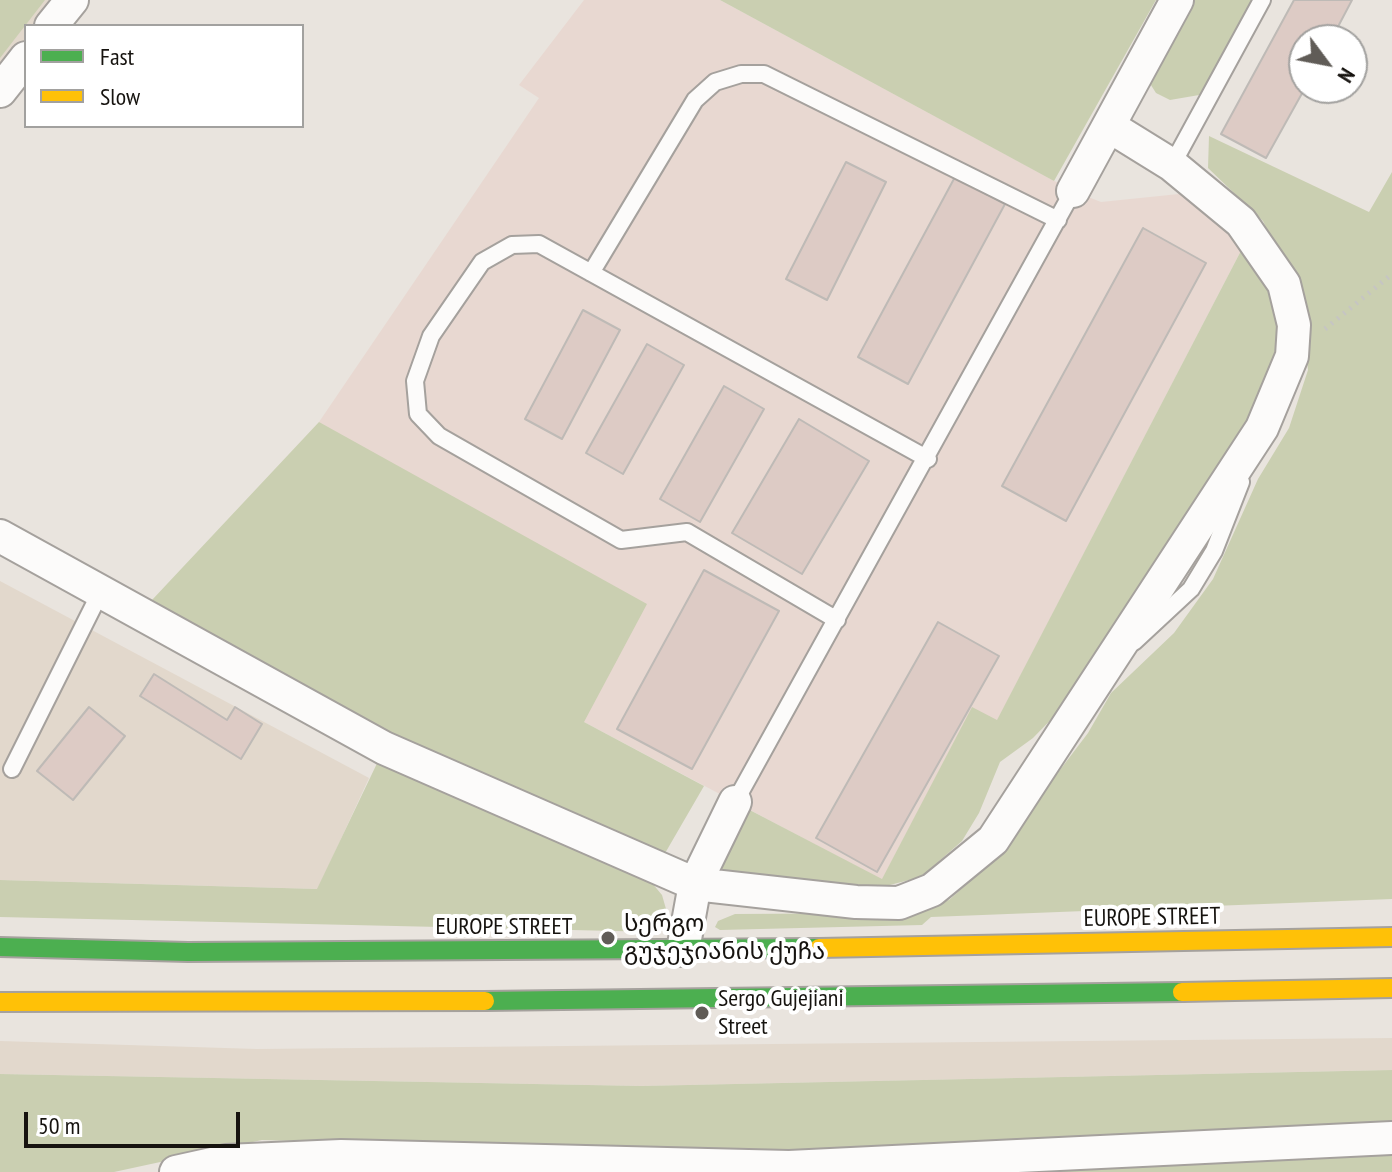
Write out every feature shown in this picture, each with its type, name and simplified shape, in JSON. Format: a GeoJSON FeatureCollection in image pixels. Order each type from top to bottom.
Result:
{"type":"FeatureCollection","features":[{"type":"Feature","properties":{"kind":"main road","name":"EUROPE STREET"},"geometry":{"type":"LineString","coordinates":[[0,947],[188,952],[683,950],[1392,937]]}},
{"type":"Feature","properties":{"kind":"main road"},"geometry":{"type":"LineString","coordinates":[[0,1002],[651,1001],[1392,988]]}},
{"type":"Feature","properties":{"kind":"street"},"geometry":{"type":"LineString","coordinates":[[53,24],[72,0]]}},
{"type":"Feature","properties":{"kind":"street"},"geometry":{"type":"LineString","coordinates":[[1073,191],[1177,0]]}},
{"type":"Feature","properties":{"kind":"street"},"geometry":{"type":"LineString","coordinates":[[0,91],[24,61]]}},
{"type":"Feature","properties":{"kind":"street"},"geometry":{"type":"LineString","coordinates":[[0,536],[384,748],[695,884],[856,902],[899,903],[932,890],[993,840],[1262,428],[1292,356],[1294,325],[1284,284],[1241,222],[1172,165],[1109,126]]}},
{"type":"Feature","properties":{"kind":"street"},"geometry":{"type":"LineString","coordinates":[[683,950],[695,884],[735,802]]}},
{"type":"Feature","properties":{"kind":"street"},"geometry":{"type":"LineString","coordinates":[[176,1172],[226,1161],[341,1156],[789,1170],[1392,1138]]}},
{"type":"Feature","properties":{"kind":"lane"},"geometry":{"type":"LineString","coordinates":[[1172,165],[1262,0]]}},
{"type":"Feature","properties":{"kind":"lane"},"geometry":{"type":"LineString","coordinates":[[591,273],[695,100],[715,82],[741,74],[764,74],[1058,220]]}},
{"type":"Feature","properties":{"kind":"lane"},"geometry":{"type":"LineString","coordinates":[[735,802],[928,459],[1073,191]]}},
{"type":"Feature","properties":{"kind":"lane"},"geometry":{"type":"LineString","coordinates":[[837,620],[687,532],[621,540],[439,436],[418,414],[415,381],[431,336],[482,262],[512,245],[539,244],[928,459]]}},
{"type":"Feature","properties":{"kind":"lane"},"geometry":{"type":"LineString","coordinates":[[12,769],[101,591]]}},
{"type":"Feature","properties":{"kind":"path"},"geometry":{"type":"LineString","coordinates":[[1292,356],[1392,274]]}},
{"type":"Feature","properties":{"kind":"shaded area"},"geometry":{"type":"Polygon","coordinates":[[[0,0],[59,0],[41,24],[24,24],[24,47],[0,77],[0,0]]]}},
{"type":"Feature","properties":{"kind":"shaded area"},"geometry":{"type":"Polygon","coordinates":[[[584,0],[720,0],[1073,191],[1101,202],[1179,194],[1244,245],[997,721],[972,708],[882,880],[584,722],[319,422],[539,98],[519,85],[584,0]]]}},
{"type":"Feature","properties":{"kind":"shaded area"},"geometry":{"type":"Polygon","coordinates":[[[0,581],[369,778],[318,889],[0,880],[0,581]]]}},
{"type":"Feature","properties":{"kind":"shaded area"},"geometry":{"type":"Polygon","coordinates":[[[1392,1038],[1392,1070],[641,1086],[0,1074],[0,1041],[257,1049],[1392,1038]]]}},
{"type":"Feature","properties":{"kind":"green space"},"geometry":{"type":"Polygon","coordinates":[[[0,0],[45,0],[24,24],[0,58],[0,0]]]}},
{"type":"Feature","properties":{"kind":"green space"},"geometry":{"type":"Polygon","coordinates":[[[720,0],[1156,0],[1054,181],[720,0]]]}},
{"type":"Feature","properties":{"kind":"green space"},"geometry":{"type":"Polygon","coordinates":[[[1193,0],[1256,0],[1205,94],[1170,100],[1156,93],[1149,82],[1193,0]]]}},
{"type":"Feature","properties":{"kind":"green space"},"geometry":{"type":"Polygon","coordinates":[[[1209,136],[1369,212],[1392,172],[1392,899],[931,917],[922,925],[720,930],[715,927],[718,921],[735,914],[902,913],[949,900],[987,866],[1088,733],[1111,693],[1174,633],[1213,579],[1258,479],[1289,428],[1308,370],[1299,297],[1263,221],[1208,168],[1209,136]]]}},
{"type":"Feature","properties":{"kind":"green space"},"geometry":{"type":"Polygon","coordinates":[[[1244,245],[1277,302],[1280,340],[1261,396],[1221,466],[1073,697],[1033,738],[1000,762],[979,813],[962,841],[921,877],[878,888],[723,876],[714,867],[742,806],[882,879],[972,707],[997,720],[1244,245]]]}},
{"type":"Feature","properties":{"kind":"green space"},"geometry":{"type":"Polygon","coordinates":[[[319,422],[647,604],[584,722],[704,786],[664,855],[395,740],[152,600],[319,422]]]}},
{"type":"Feature","properties":{"kind":"green space"},"geometry":{"type":"Polygon","coordinates":[[[381,755],[642,871],[662,895],[666,909],[660,932],[0,917],[0,880],[317,889],[381,755]]]}},
{"type":"Feature","properties":{"kind":"green space"},"geometry":{"type":"Polygon","coordinates":[[[1392,1070],[1392,1130],[757,1154],[262,1140],[114,1172],[0,1172],[0,1074],[641,1086],[1392,1070]]]}},
{"type":"Feature","properties":{"kind":"green space"},"geometry":{"type":"Polygon","coordinates":[[[1392,1154],[1392,1172],[940,1172],[1392,1154]]]}},
{"type":"Feature","properties":{"kind":"building"},"geometry":{"type":"Polygon","coordinates":[[[1294,0],[1352,0],[1339,24],[1288,24],[1288,104],[1296,104],[1266,158],[1221,134],[1294,0]]]}},
{"type":"Feature","properties":{"kind":"building"},"geometry":{"type":"Polygon","coordinates":[[[846,162],[886,182],[827,300],[786,279],[846,162]]]}},
{"type":"Feature","properties":{"kind":"building"},"geometry":{"type":"Polygon","coordinates":[[[955,177],[1005,204],[908,384],[858,357],[955,177]]]}},
{"type":"Feature","properties":{"kind":"building"},"geometry":{"type":"Polygon","coordinates":[[[1143,228],[1206,263],[1066,521],[1002,486],[1143,228]]]}},
{"type":"Feature","properties":{"kind":"building"},"geometry":{"type":"Polygon","coordinates":[[[583,310],[620,330],[562,439],[525,419],[583,310]]]}},
{"type":"Feature","properties":{"kind":"building"},"geometry":{"type":"Polygon","coordinates":[[[647,344],[684,365],[623,474],[586,453],[647,344]]]}},
{"type":"Feature","properties":{"kind":"building"},"geometry":{"type":"Polygon","coordinates":[[[724,386],[764,409],[700,522],[660,499],[724,386]]]}},
{"type":"Feature","properties":{"kind":"building"},"geometry":{"type":"Polygon","coordinates":[[[799,419],[869,461],[802,574],[732,533],[799,419]]]}},
{"type":"Feature","properties":{"kind":"building"},"geometry":{"type":"Polygon","coordinates":[[[704,570],[779,611],[692,769],[617,729],[704,570]]]}},
{"type":"Feature","properties":{"kind":"building"},"geometry":{"type":"Polygon","coordinates":[[[938,622],[999,656],[877,872],[816,838],[938,622]]]}},
{"type":"Feature","properties":{"kind":"building"},"geometry":{"type":"Polygon","coordinates":[[[154,674],[227,720],[235,707],[262,724],[241,759],[140,696],[154,674]]]}},
{"type":"Feature","properties":{"kind":"building"},"geometry":{"type":"Polygon","coordinates":[[[89,707],[125,736],[73,800],[37,771],[89,707]]]}},
{"type":"Feature","properties":{"kind":"traffic: fast"},"geometry":{"type":"LineString","coordinates":[[0,947],[188,952],[819,948]]}},
{"type":"Feature","properties":{"kind":"traffic: fast"},"geometry":{"type":"LineString","coordinates":[[485,1001],[1182,992]]}},
{"type":"Feature","properties":{"kind":"traffic: slow"},"geometry":{"type":"LineString","coordinates":[[819,948],[1392,937]]}},
{"type":"Feature","properties":{"kind":"traffic: slow"},"geometry":{"type":"LineString","coordinates":[[1182,992],[1392,988]]}},
{"type":"Feature","properties":{"kind":"traffic: slow"},"geometry":{"type":"LineString","coordinates":[[0,1002],[485,1001]]}},
{"type":"Feature","properties":{"kind":"place","name":"სერგო გუჯეჯიანის ქუჩა"},"geometry":{"type":"Point","coordinates":[608,938]}},
{"type":"Feature","properties":{"kind":"place","name":"Sergo Gujejiani Street"},"geometry":{"type":"Point","coordinates":[702,1013]}}]}
